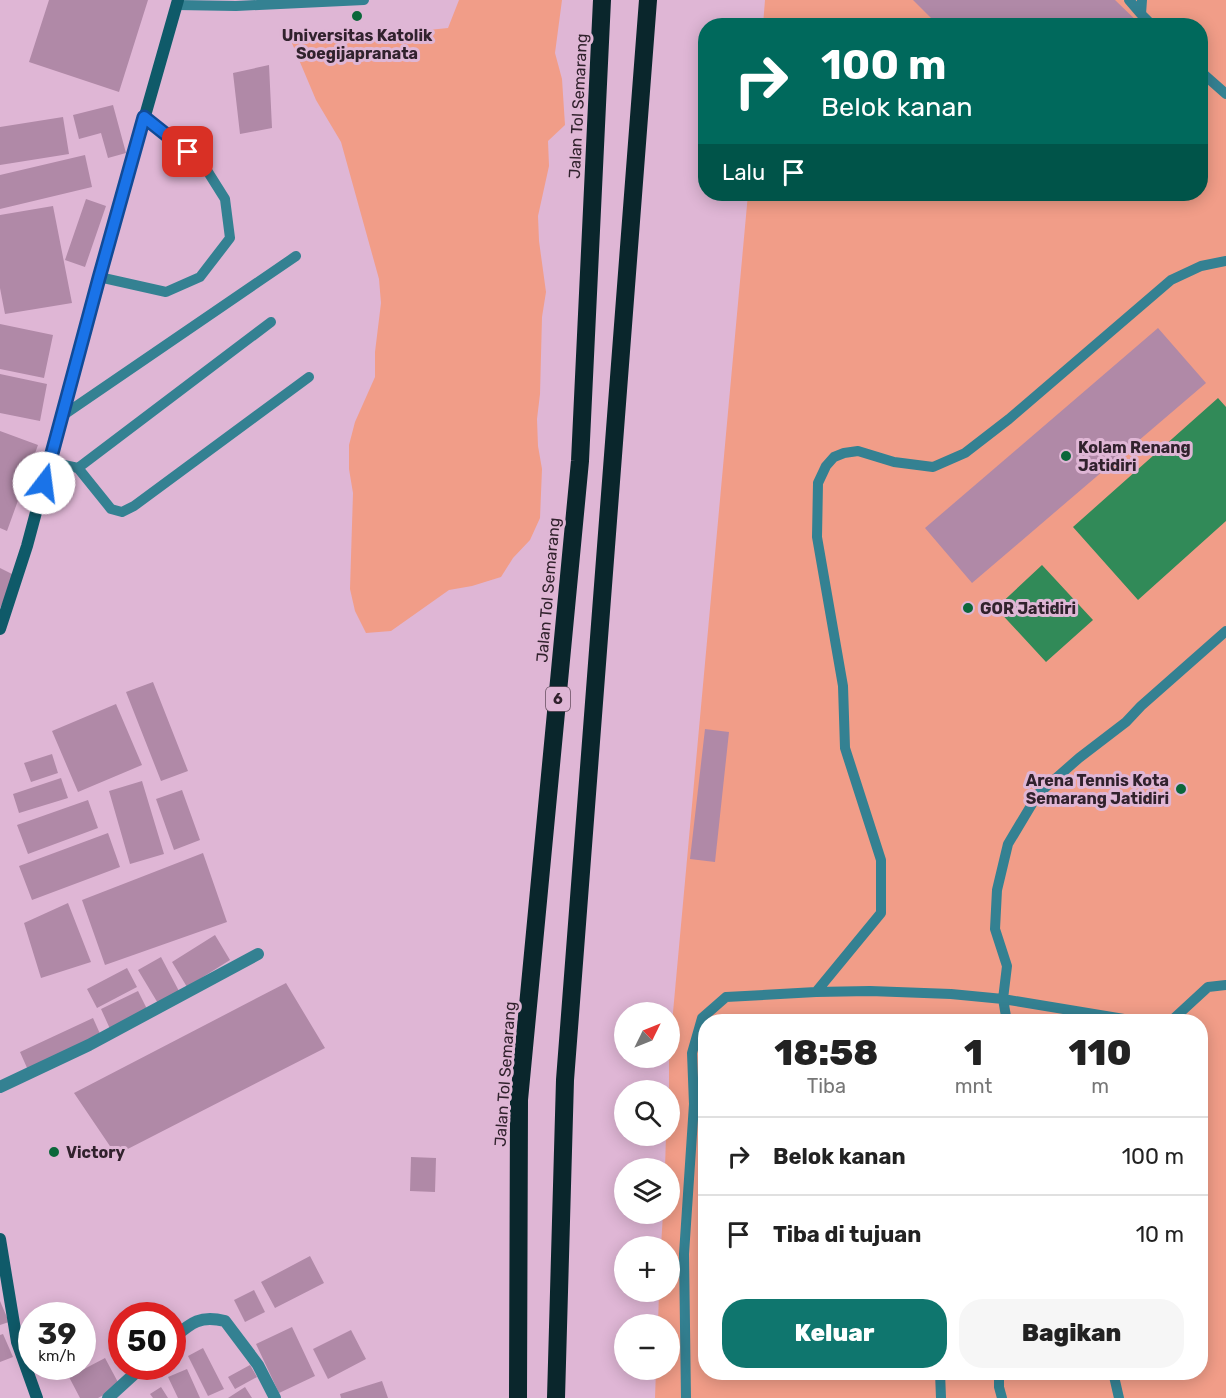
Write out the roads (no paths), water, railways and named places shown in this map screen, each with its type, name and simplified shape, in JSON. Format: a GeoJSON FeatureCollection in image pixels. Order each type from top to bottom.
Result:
{"type":"FeatureCollection","features":[{"type":"Feature","properties":{"kind":"highway","name":"Jalan Tol Semarang"},"geometry":{"type":"LineString","coordinates":[[518,1398],[519,1100],[580,461],[602,0]]}},
{"type":"Feature","properties":{"kind":"highway","name":"6"},"geometry":{"type":"LineString","coordinates":[[556,1398],[566,1080],[648,0]]}},
{"type":"Feature","properties":{"kind":"main road"},"geometry":{"type":"LineString","coordinates":[[0,629],[27,546],[99,278],[178,3]]}},
{"type":"Feature","properties":{"kind":"main road"},"geometry":{"type":"LineString","coordinates":[[0,1239],[18,1342],[37,1398]]}},
{"type":"Feature","properties":{"kind":"street"},"geometry":{"type":"LineString","coordinates":[[0,1087],[89,1045],[258,954]]}},
{"type":"Feature","properties":{"kind":"street"},"geometry":{"type":"LineString","coordinates":[[186,1327],[208,1317],[225,1321],[258,1365],[274,1398]]}},
{"type":"Feature","properties":{"kind":"street"},"geometry":{"type":"LineString","coordinates":[[108,1398],[128,1380]]}},
{"type":"Feature","properties":{"kind":"lane"},"geometry":{"type":"LineString","coordinates":[[178,3],[236,6],[364,0]]}},
{"type":"Feature","properties":{"kind":"lane"},"geometry":{"type":"LineString","coordinates":[[1129,0],[1145,18]]}},
{"type":"Feature","properties":{"kind":"lane"},"geometry":{"type":"LineString","coordinates":[[1141,14],[1142,0]]}},
{"type":"Feature","properties":{"kind":"lane"},"geometry":{"type":"LineString","coordinates":[[1208,78],[1226,94]]}},
{"type":"Feature","properties":{"kind":"lane"},"geometry":{"type":"LineString","coordinates":[[99,278],[166,292],[200,277],[230,238],[225,199],[203,164],[144,117]]}},
{"type":"Feature","properties":{"kind":"lane"},"geometry":{"type":"LineString","coordinates":[[62,416],[296,256]]}},
{"type":"Feature","properties":{"kind":"lane"},"geometry":{"type":"LineString","coordinates":[[816,992],[881,913],[881,860],[845,748],[843,686],[818,537],[818,483],[826,466],[834,458],[844,453],[858,452],[894,462],[933,467],[965,453],[1009,419],[1171,280],[1201,266],[1226,261]]}},
{"type":"Feature","properties":{"kind":"lane"},"geometry":{"type":"LineString","coordinates":[[78,468],[272,321]]}},
{"type":"Feature","properties":{"kind":"lane"},"geometry":{"type":"LineString","coordinates":[[50,462],[78,468],[111,509],[122,512],[134,506],[309,377]]}},
{"type":"Feature","properties":{"kind":"lane"},"geometry":{"type":"LineString","coordinates":[[1006,1014],[1003,999],[1007,966],[995,929],[998,891],[1008,844],[1038,794],[1079,758],[1126,722],[1226,631]]}},
{"type":"Feature","properties":{"kind":"lane"},"geometry":{"type":"LineString","coordinates":[[1179,1014],[1208,987],[1226,985]]}},
{"type":"Feature","properties":{"kind":"lane"},"geometry":{"type":"LineString","coordinates":[[707,1014],[726,997],[870,991],[951,994],[1003,999],[1087,1014]]}},
{"type":"Feature","properties":{"kind":"lane"},"geometry":{"type":"LineString","coordinates":[[686,1398],[684,1254],[694,1104],[692,1053],[698,1032]]}},
{"type":"Feature","properties":{"kind":"lane"},"geometry":{"type":"LineString","coordinates":[[940,1380],[941,1398]]}},
{"type":"Feature","properties":{"kind":"lane"},"geometry":{"type":"LineString","coordinates":[[999,1380],[1002,1398]]}},
{"type":"Feature","properties":{"kind":"lane"},"geometry":{"type":"LineString","coordinates":[[1115,1380],[1119,1398]]}},
{"type":"Feature","properties":{"kind":"place","name":"Universitas Katolik Soegijapranata"},"geometry":{"type":"Point","coordinates":[357,16]}},
{"type":"Feature","properties":{"kind":"place","name":"Kolam Renang Jatidiri"},"geometry":{"type":"Point","coordinates":[1066,456]}},
{"type":"Feature","properties":{"kind":"place","name":"GOR Jatidiri"},"geometry":{"type":"Point","coordinates":[968,608]}},
{"type":"Feature","properties":{"kind":"place","name":"Arena Tennis Kota Semarang Jatidiri"},"geometry":{"type":"Point","coordinates":[1181,789]}},
{"type":"Feature","properties":{"kind":"place","name":"Victory"},"geometry":{"type":"Point","coordinates":[54,1152]}}]}
